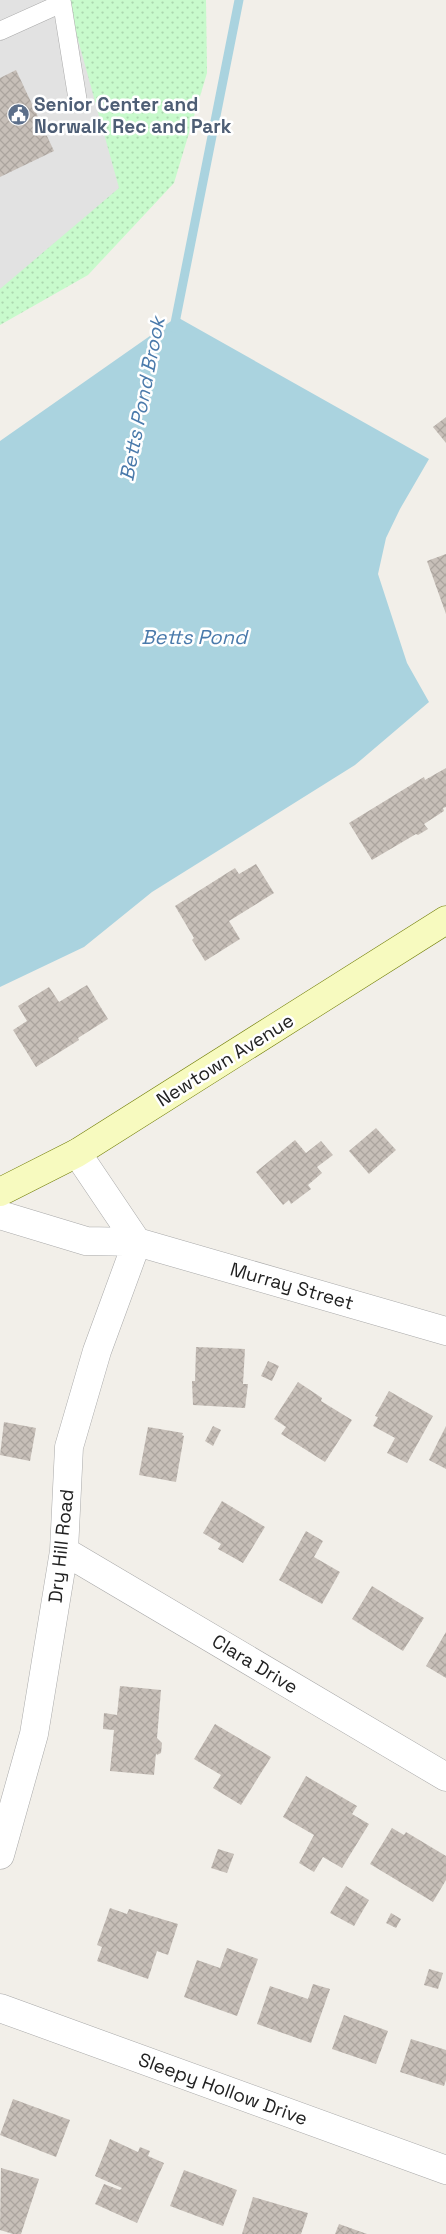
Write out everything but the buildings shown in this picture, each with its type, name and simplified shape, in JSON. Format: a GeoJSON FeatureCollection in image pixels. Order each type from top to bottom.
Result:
{"type":"FeatureCollection","features":[{"type":"Feature","properties":{"kind":"main road","name":"Newtown Avenue"},"geometry":{"type":"LineString","coordinates":[[0,1192],[77,1154],[446,920]]}},
{"type":"Feature","properties":{"kind":"street"},"geometry":{"type":"LineString","coordinates":[[77,1154],[137,1242]]}},
{"type":"Feature","properties":{"kind":"street","name":"Murray Street"},"geometry":{"type":"LineString","coordinates":[[0,1215],[86,1241],[137,1242],[446,1331]]}},
{"type":"Feature","properties":{"kind":"street","name":"Dry Hill Road"},"geometry":{"type":"LineString","coordinates":[[0,1855],[34,1734],[64,1551],[69,1447],[97,1351],[137,1242]]}},
{"type":"Feature","properties":{"kind":"street","name":"Clara Drive"},"geometry":{"type":"LineString","coordinates":[[64,1551],[446,1777]]}},
{"type":"Feature","properties":{"kind":"street","name":"Sleepy Hollow Drive"},"geometry":{"type":"LineString","coordinates":[[0,2008],[446,2170]]}},
{"type":"Feature","properties":{"kind":"lane"},"geometry":{"type":"LineString","coordinates":[[0,31],[62,2],[78,102]]}},
{"type":"Feature","properties":{"kind":"green space"},"geometry":{"type":"Polygon","coordinates":[[[0,0],[206,0],[207,73],[174,183],[88,275],[0,325],[0,0]]]}},
{"type":"Feature","properties":{"kind":"shaded area"},"geometry":{"type":"Polygon","coordinates":[[[0,0],[67,0],[119,188],[0,289],[0,0]]]}},
{"type":"Feature","properties":{"kind":"water","name":"Betts Pond"},"geometry":{"type":"Polygon","coordinates":[[[177,317],[429,459],[400,509],[386,538],[378,574],[407,663],[429,702],[355,765],[152,892],[84,947],[0,987],[0,441],[177,317]]]}},
{"type":"Feature","properties":{"kind":"waterway","name":"Betts Pond Brook"},"geometry":{"type":"LineString","coordinates":[[174,328],[239,0]]}},
{"type":"Feature","properties":{"kind":"place","name":"Senior Center and Norwalk Rec and Park"},"geometry":{"type":"Point","coordinates":[18,115]}}]}
